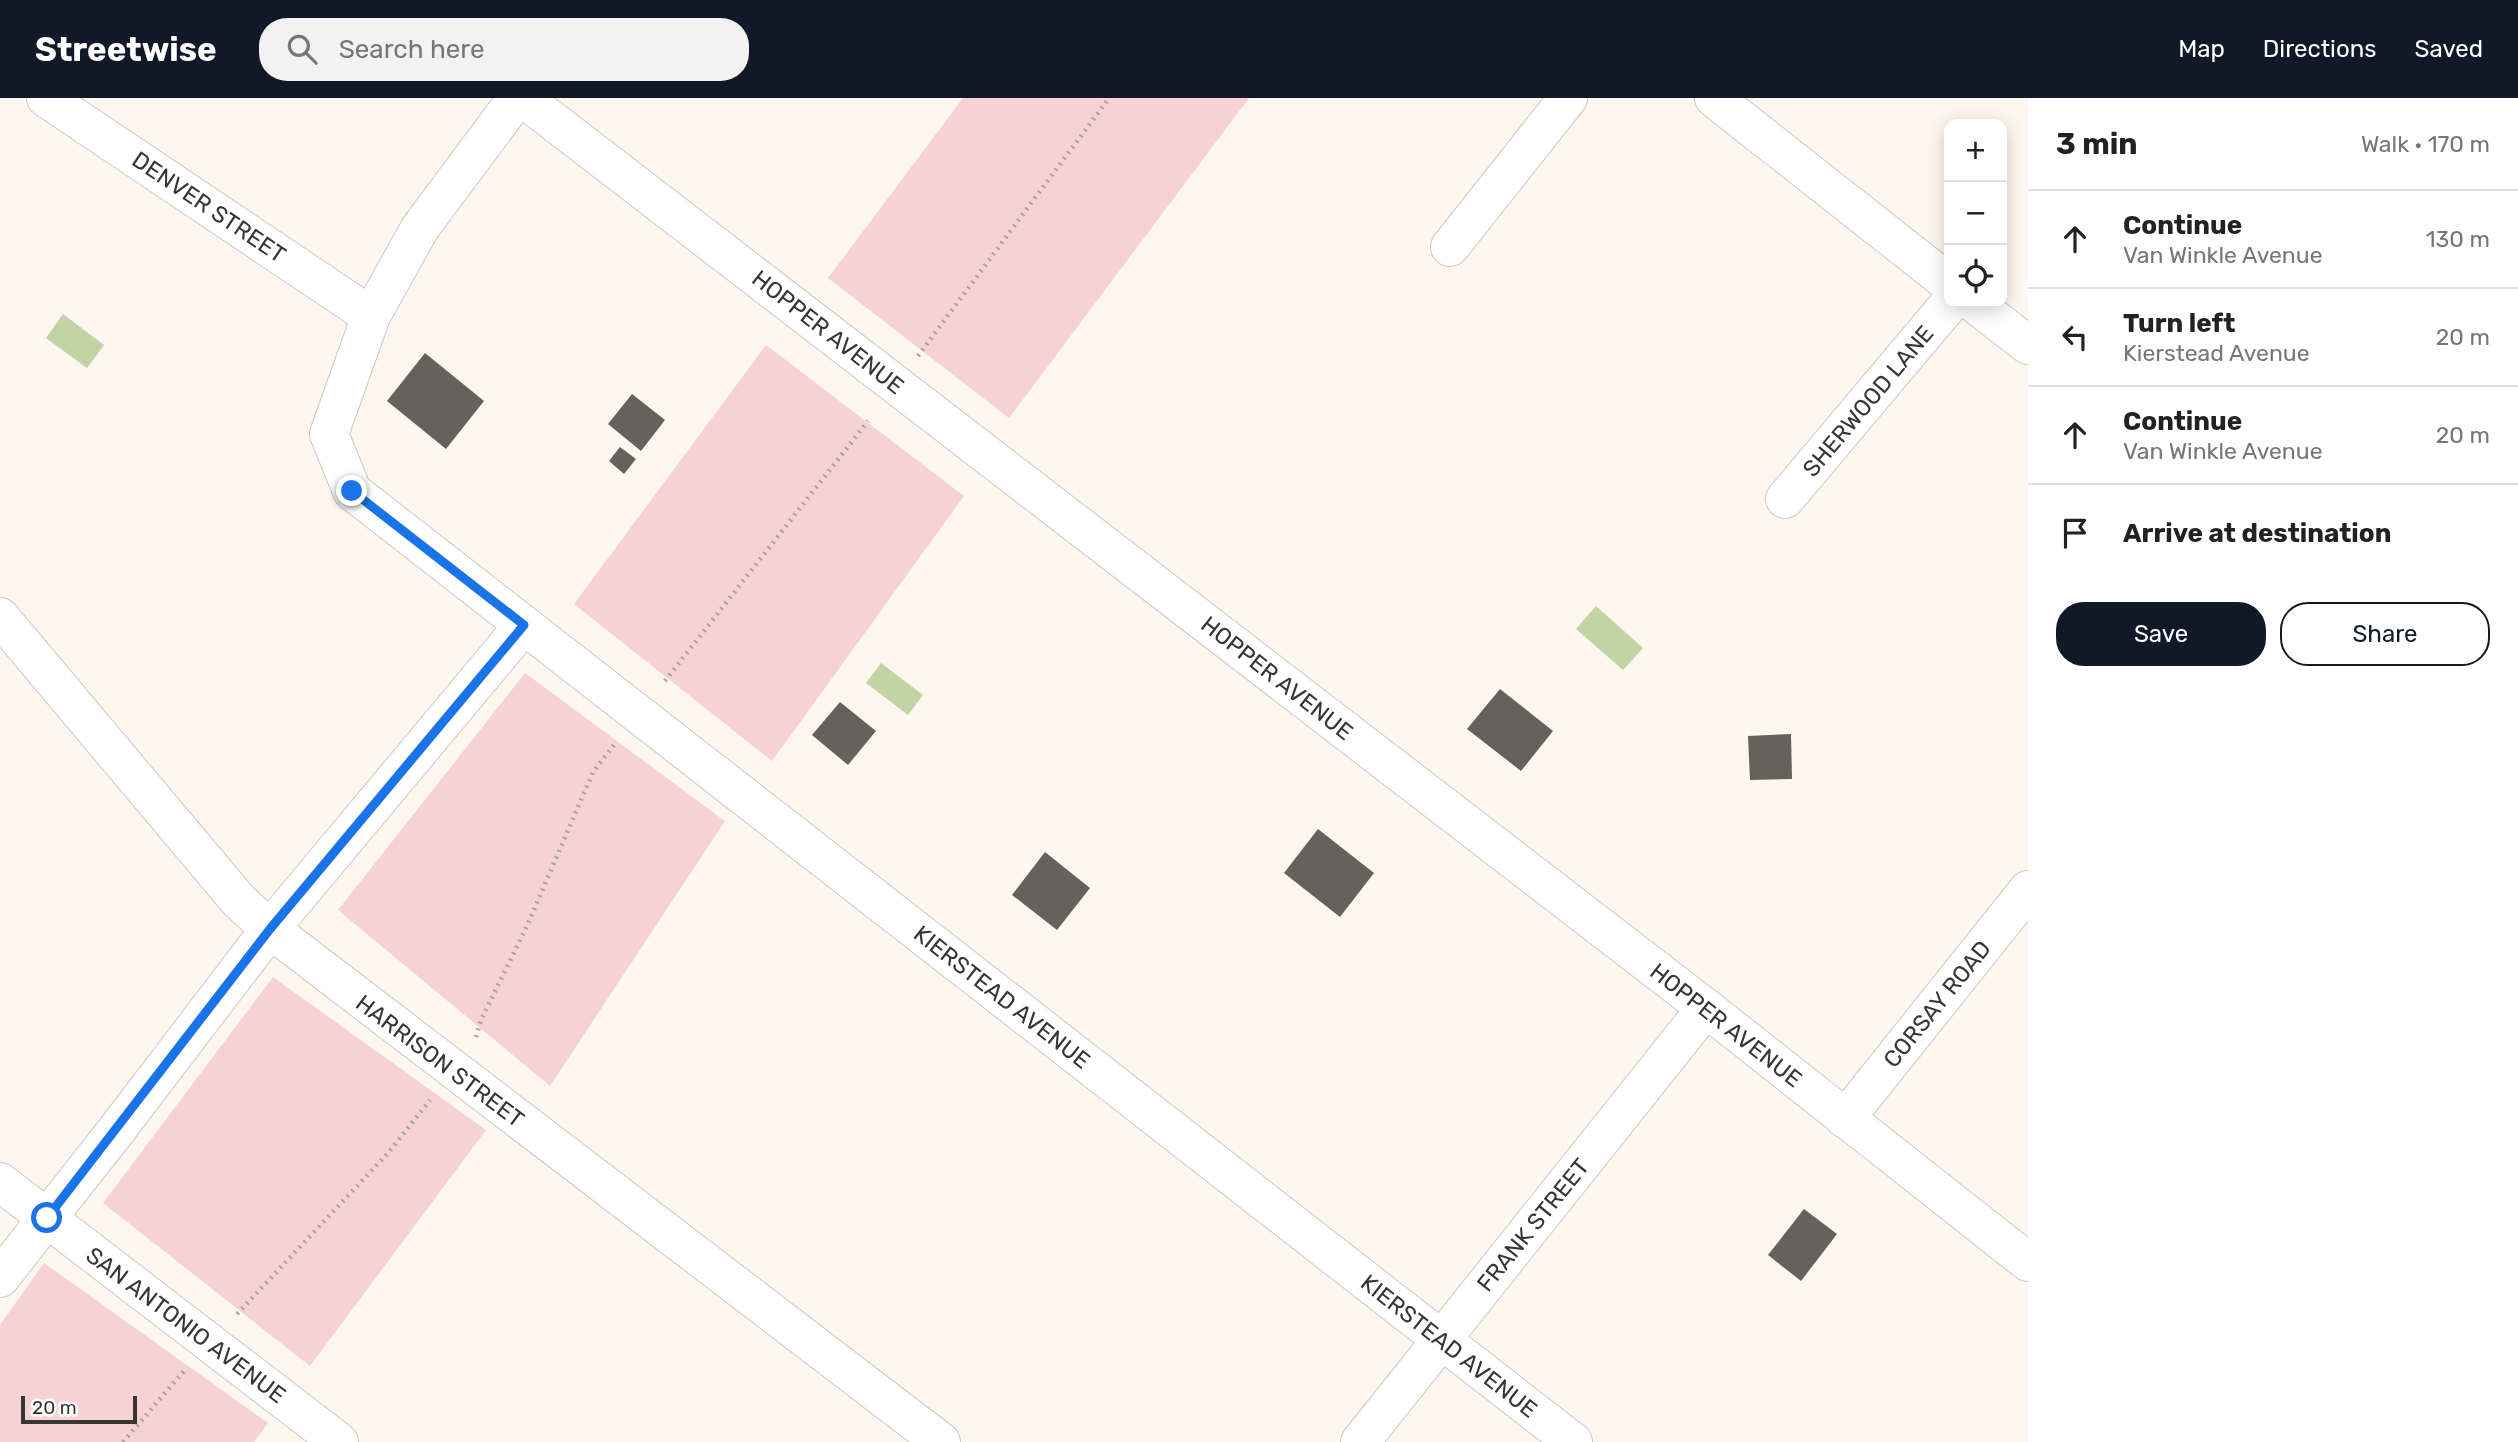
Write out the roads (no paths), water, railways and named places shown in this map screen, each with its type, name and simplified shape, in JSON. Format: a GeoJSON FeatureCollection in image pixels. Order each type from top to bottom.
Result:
{"type":"FeatureCollection","features":[{"type":"Feature","properties":{"kind":"street","name":"DENVER STREET"},"geometry":{"type":"LineString","coordinates":[[46,98],[371,316]]}},
{"type":"Feature","properties":{"kind":"street","name":"KIERSTEAD AVENUE"},"geometry":{"type":"LineString","coordinates":[[517,98],[419,228],[371,316],[329,435],[352,491],[1573,1442]]}},
{"type":"Feature","properties":{"kind":"street","name":"HOPPER AVENUE"},"geometry":{"type":"LineString","coordinates":[[523,98],[1706,1008],[2028,1262]]}},
{"type":"Feature","properties":{"kind":"street"},"geometry":{"type":"LineString","coordinates":[[1450,247],[1568,98]]}},
{"type":"Feature","properties":{"kind":"street"},"geometry":{"type":"LineString","coordinates":[[1714,98],[1944,280]]}},
{"type":"Feature","properties":{"kind":"street","name":"SHERWOOD LANE"},"geometry":{"type":"LineString","coordinates":[[1786,499],[1946,308]]}},
{"type":"Feature","properties":{"kind":"street"},"geometry":{"type":"LineString","coordinates":[[1980,308],[2028,345]]}},
{"type":"Feature","properties":{"kind":"street","name":"HARRISON STREET"},"geometry":{"type":"LineString","coordinates":[[0,617],[239,901],[270,929],[941,1442]]}},
{"type":"Feature","properties":{"kind":"street"},"geometry":{"type":"LineString","coordinates":[[0,1278],[270,929],[524,625]]}},
{"type":"Feature","properties":{"kind":"street","name":"CORSAY ROAD"},"geometry":{"type":"LineString","coordinates":[[1845,1119],[2028,890]]}},
{"type":"Feature","properties":{"kind":"street","name":"FRANK STREET"},"geometry":{"type":"LineString","coordinates":[[1360,1442],[1706,1008]]}},
{"type":"Feature","properties":{"kind":"street","name":"SAN ANTONIO AVENUE"},"geometry":{"type":"LineString","coordinates":[[0,1182],[339,1442]]}}]}
